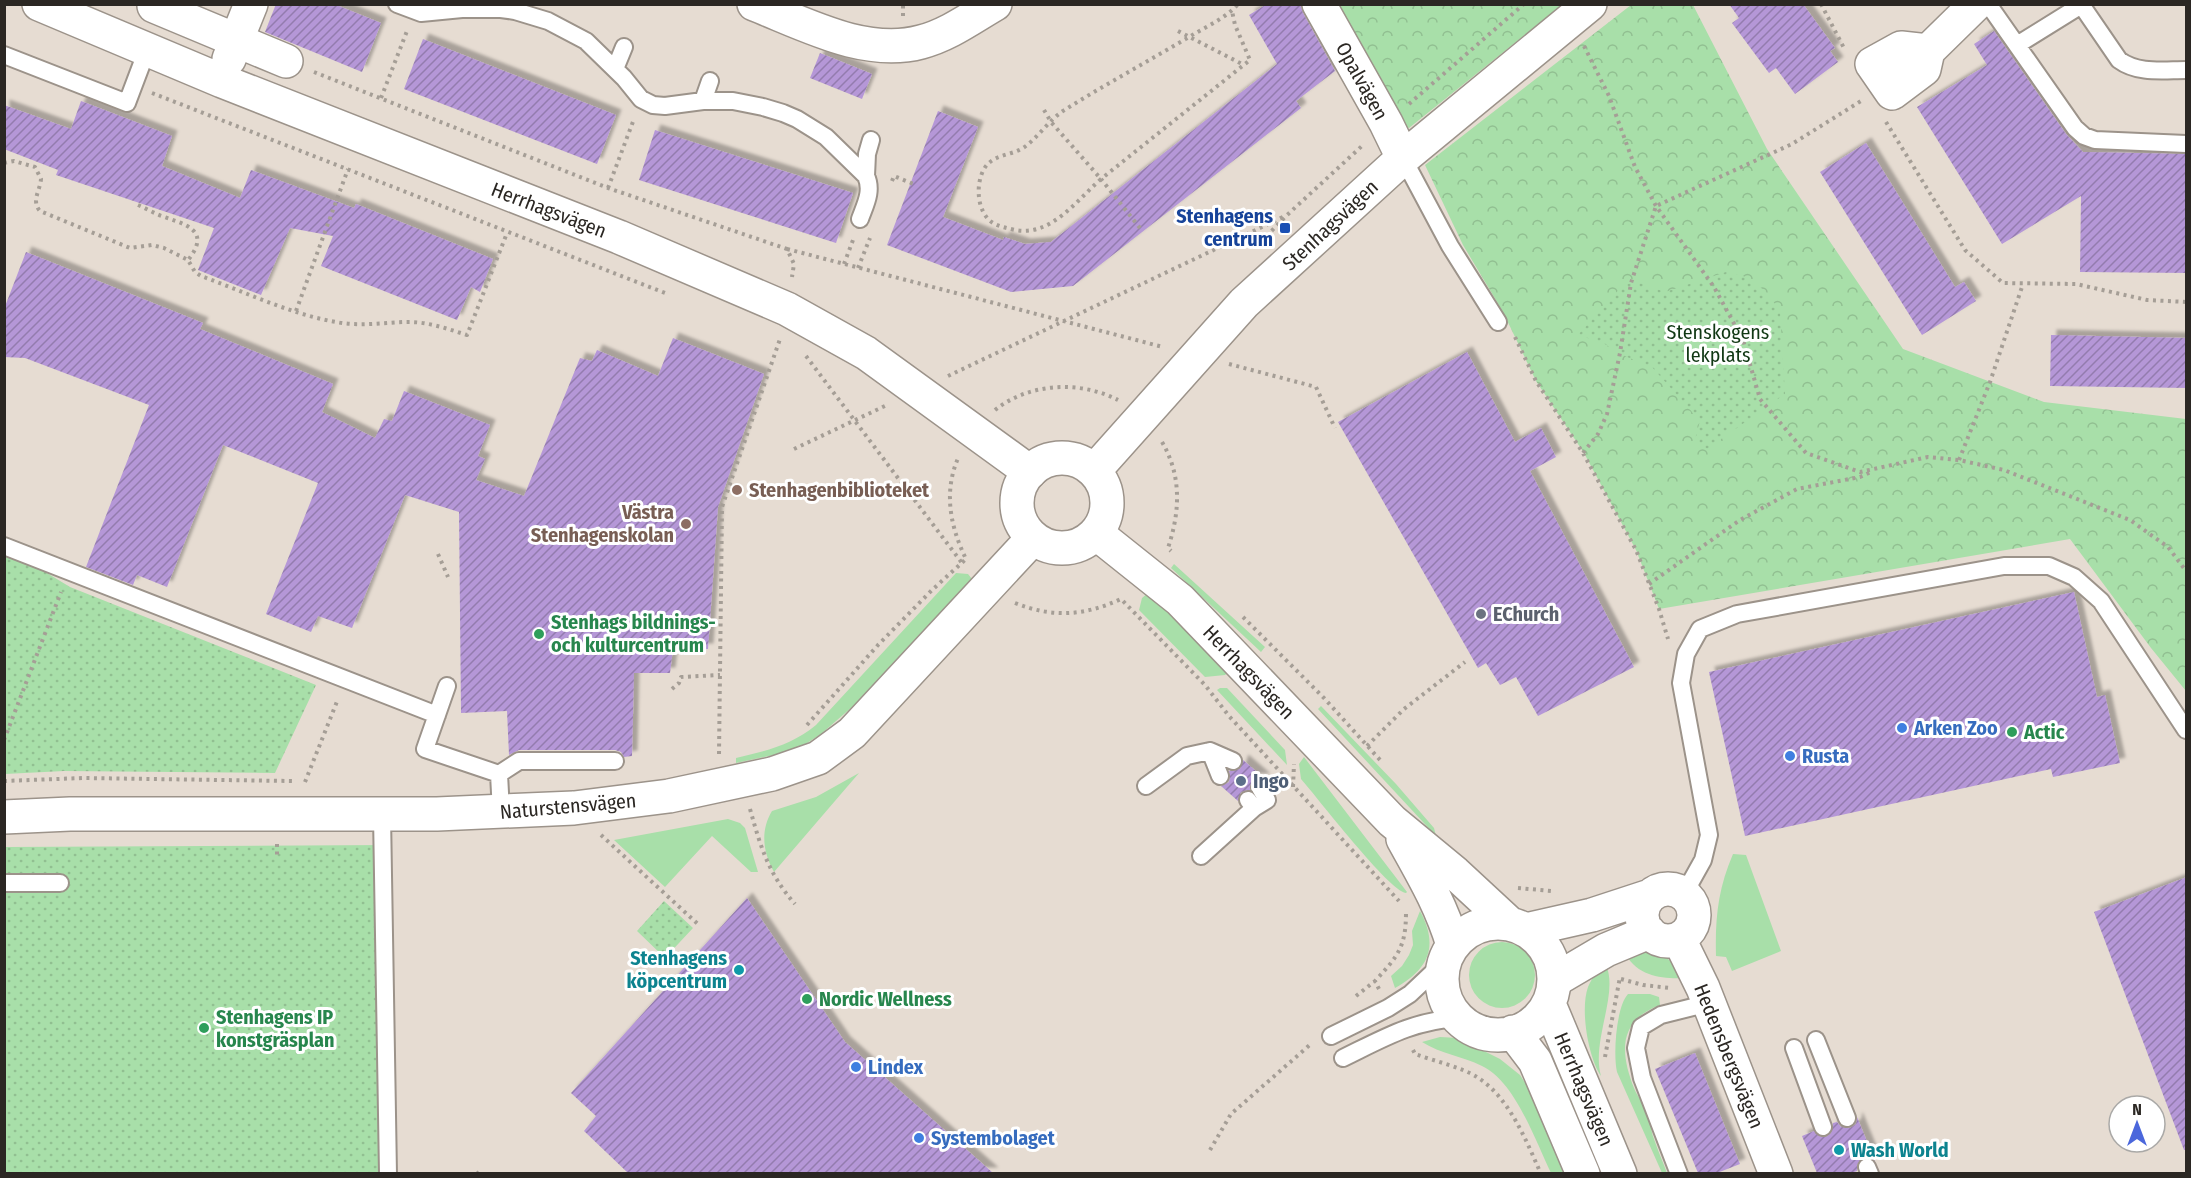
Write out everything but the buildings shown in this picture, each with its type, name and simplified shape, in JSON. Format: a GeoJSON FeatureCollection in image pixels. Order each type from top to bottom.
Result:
{"type":"FeatureCollection","features":[{"type":"Feature","properties":{"kind":"street","name":"Herrhagsvägen"},"geometry":{"type":"LineString","coordinates":[[39,4],[222,81],[619,237],[787,309],[866,353],[1030,472]]}},
{"type":"Feature","properties":{"kind":"street"},"geometry":{"type":"LineString","coordinates":[[222,81],[251,4]]}},
{"type":"Feature","properties":{"kind":"street"},"geometry":{"type":"LineString","coordinates":[[754,4],[836,36],[884,46],[921,42],[947,32],[995,4]]}},
{"type":"Feature","properties":{"kind":"street","name":"Opalvägen"},"geometry":{"type":"LineString","coordinates":[[1319,4],[1386,123],[1402,158]]}},
{"type":"Feature","properties":{"kind":"street"},"geometry":{"type":"LineString","coordinates":[[1884,99],[1872,64],[1900,48],[1928,51],[1976,4]]}},
{"type":"Feature","properties":{"kind":"street"},"geometry":{"type":"LineString","coordinates":[[154,6],[286,61]]}},
{"type":"Feature","properties":{"kind":"street","name":"Stenhagsvägen"},"geometry":{"type":"LineString","coordinates":[[1094,471],[1244,303],[1402,158],[1579,13]]}},
{"type":"Feature","properties":{"kind":"street"},"geometry":{"type":"LineString","coordinates":[[1055,459],[1069,459],[1082,463],[1094,471],[1102,482],[1107,509],[1104,521],[1096,533],[1083,544],[1066,548],[1049,546],[1033,538],[1024,527],[1018,513],[1017,498],[1021,484],[1030,472],[1041,463],[1055,459]]}},
{"type":"Feature","properties":{"kind":"street","name":"Herrhagsvägen"},"geometry":{"type":"LineString","coordinates":[[1096,533],[1180,600],[1392,821],[1518,926]]}},
{"type":"Feature","properties":{"kind":"street","name":"Naturstensvägen"},"geometry":{"type":"LineString","coordinates":[[4,817],[70,814],[382,814],[574,808],[669,796],[772,774],[818,758],[852,733],[1033,538]]}},
{"type":"Feature","properties":{"kind":"street","name":"Herrhagsvägen"},"geometry":{"type":"LineString","coordinates":[[1392,821],[1433,891],[1445,919],[1449,953]]}},
{"type":"Feature","properties":{"kind":"street"},"geometry":{"type":"LineString","coordinates":[[1670,889],[1684,894],[1694,909],[1694,918],[1687,934],[1664,936],[1606,950],[1552,992],[1537,1020],[1525,1028],[1502,1035],[1480,1032],[1470,1028],[1458,1018],[1446,1000],[1442,981],[1449,953],[1471,929],[1491,923],[1518,926],[1592,915],[1650,896],[1658,891],[1670,889]]}},
{"type":"Feature","properties":{"kind":"street","name":"Hedensbergsvägen"},"geometry":{"type":"LineString","coordinates":[[1650,896],[1642,912],[1643,921],[1664,936],[1706,996],[1776,1173]]}},
{"type":"Feature","properties":{"kind":"street"},"geometry":{"type":"LineString","coordinates":[[1518,926],[1538,938],[1550,955],[1552,992]]}},
{"type":"Feature","properties":{"kind":"street","name":"Herrhagsvägen"},"geometry":{"type":"LineString","coordinates":[[1552,992],[1620,1173]]}},
{"type":"Feature","properties":{"kind":"street","name":"Herrhagsvägen"},"geometry":{"type":"LineString","coordinates":[[1513,1032],[1535,1061],[1583,1173]]}},
{"type":"Feature","properties":{"kind":"lane"},"geometry":{"type":"LineString","coordinates":[[397,4],[414,11],[429,13],[463,7],[550,15],[586,41],[642,99],[653,105],[665,106],[703,101],[745,102],[785,107],[797,119],[819,132],[866,176],[870,183],[870,191],[860,219]]}},
{"type":"Feature","properties":{"kind":"lane"},"geometry":{"type":"LineString","coordinates":[[1988,4],[2075,128],[2084,136],[2096,140],[2187,144]]}},
{"type":"Feature","properties":{"kind":"lane"},"geometry":{"type":"LineString","coordinates":[[2017,45],[2083,5],[2119,60],[2127,66],[2135,69],[2187,70]]}},
{"type":"Feature","properties":{"kind":"lane"},"geometry":{"type":"LineString","coordinates":[[615,69],[624,47]]}},
{"type":"Feature","properties":{"kind":"lane"},"geometry":{"type":"LineString","coordinates":[[4,55],[127,103],[147,50]]}},
{"type":"Feature","properties":{"kind":"lane"},"geometry":{"type":"LineString","coordinates":[[703,101],[710,81]]}},
{"type":"Feature","properties":{"kind":"lane"},"geometry":{"type":"LineString","coordinates":[[866,176],[867,154],[871,140]]}},
{"type":"Feature","properties":{"kind":"lane"},"geometry":{"type":"LineString","coordinates":[[1402,158],[1450,246],[1498,322]]}},
{"type":"Feature","properties":{"kind":"lane"},"geometry":{"type":"LineString","coordinates":[[4,546],[437,715]]}},
{"type":"Feature","properties":{"kind":"lane"},"geometry":{"type":"LineString","coordinates":[[1684,894],[1703,860],[1709,835],[1681,683],[1686,654],[1700,628],[1737,614],[2004,566],[2049,566],[2074,577],[2101,601],[2187,730]]}},
{"type":"Feature","properties":{"kind":"lane"},"geometry":{"type":"LineString","coordinates":[[447,686],[425,749],[499,774]]}},
{"type":"Feature","properties":{"kind":"lane"},"geometry":{"type":"LineString","coordinates":[[1210,751],[1220,776]]}},
{"type":"Feature","properties":{"kind":"lane"},"geometry":{"type":"LineString","coordinates":[[1146,786],[1187,756],[1210,751],[1233,761]]}},
{"type":"Feature","properties":{"kind":"lane"},"geometry":{"type":"LineString","coordinates":[[499,774],[519,761],[615,761]]}},
{"type":"Feature","properties":{"kind":"lane"},"geometry":{"type":"LineString","coordinates":[[499,774],[501,812]]}},
{"type":"Feature","properties":{"kind":"lane"},"geometry":{"type":"LineString","coordinates":[[1201,856],[1251,804],[1267,800],[1260,788]]}},
{"type":"Feature","properties":{"kind":"lane"},"geometry":{"type":"LineString","coordinates":[[382,814],[388,1173]]}},
{"type":"Feature","properties":{"kind":"lane"},"geometry":{"type":"LineString","coordinates":[[4,883],[60,884]]}},
{"type":"Feature","properties":{"kind":"lane"},"geometry":{"type":"LineString","coordinates":[[1326,1036],[1388,1008],[1410,994],[1449,953]]}},
{"type":"Feature","properties":{"kind":"lane"},"geometry":{"type":"LineString","coordinates":[[1679,1173],[1642,1078],[1636,1048],[1641,1027],[1661,1015],[1706,996]]}},
{"type":"Feature","properties":{"kind":"lane"},"geometry":{"type":"LineString","coordinates":[[1343,1058],[1399,1031],[1432,1020],[1458,1018]]}},
{"type":"Feature","properties":{"kind":"lane"},"geometry":{"type":"LineString","coordinates":[[1816,1040],[1847,1118]]}},
{"type":"Feature","properties":{"kind":"lane"},"geometry":{"type":"LineString","coordinates":[[1794,1048],[1823,1127]]}},
{"type":"Feature","properties":{"kind":"path"},"geometry":{"type":"LineString","coordinates":[[1232,11],[1235,25],[1250,60],[1101,179],[1051,223],[1036,230],[1019,231],[991,222],[983,212],[978,195],[979,182],[984,169],[993,160],[1003,154],[1021,149],[1061,113],[1232,11],[1238,4]]}},
{"type":"Feature","properties":{"kind":"path"},"geometry":{"type":"LineString","coordinates":[[381,98],[414,11]]}},
{"type":"Feature","properties":{"kind":"path"},"geometry":{"type":"LineString","coordinates":[[1579,13],[1583,44],[1609,96],[1635,167],[1656,206],[1714,287],[1743,340],[1760,399],[1806,453],[1860,472],[1928,457],[1959,460],[2004,470],[2130,520],[2168,547],[2187,571]]}},
{"type":"Feature","properties":{"kind":"path"},"geometry":{"type":"LineString","coordinates":[[1178,31],[1244,65]]}},
{"type":"Feature","properties":{"kind":"path"},"geometry":{"type":"LineString","coordinates":[[133,86],[672,296]]}},
{"type":"Feature","properties":{"kind":"path"},"geometry":{"type":"LineString","coordinates":[[608,188],[642,99]]}},
{"type":"Feature","properties":{"kind":"path"},"geometry":{"type":"LineString","coordinates":[[1584,453],[1598,434],[1607,414],[1620,353],[1630,283],[1656,206],[1884,99],[1965,250],[2003,283],[2076,284],[2147,300],[2187,302]]}},
{"type":"Feature","properties":{"kind":"path"},"geometry":{"type":"LineString","coordinates":[[1044,110],[1051,122],[1140,228]]}},
{"type":"Feature","properties":{"kind":"path"},"geometry":{"type":"LineString","coordinates":[[4,163],[14,161],[36,167],[41,179],[36,199],[40,211],[130,248],[152,245],[164,248],[188,260],[195,272],[201,276],[296,311],[354,325],[411,322],[428,324],[467,335],[507,233]]}},
{"type":"Feature","properties":{"kind":"path"},"geometry":{"type":"LineString","coordinates":[[296,311],[348,169]]}},
{"type":"Feature","properties":{"kind":"path"},"geometry":{"type":"LineString","coordinates":[[138,205],[162,216],[177,219],[192,229],[196,234],[197,243],[188,260]]}},
{"type":"Feature","properties":{"kind":"path"},"geometry":{"type":"LineString","coordinates":[[794,449],[1286,216]]}},
{"type":"Feature","properties":{"kind":"path"},"geometry":{"type":"LineString","coordinates":[[787,249],[1316,387],[1335,428]]}},
{"type":"Feature","properties":{"kind":"path"},"geometry":{"type":"LineString","coordinates":[[1959,460],[1990,382],[2023,284]]}},
{"type":"Feature","properties":{"kind":"path"},"geometry":{"type":"LineString","coordinates":[[1512,332],[1536,381],[1584,453],[1636,550],[1681,683]]}},
{"type":"Feature","properties":{"kind":"path"},"geometry":{"type":"LineString","coordinates":[[719,761],[722,507],[780,338]]}},
{"type":"Feature","properties":{"kind":"path"},"geometry":{"type":"LineString","coordinates":[[805,355],[964,561],[989,586],[1011,602],[1035,611],[1071,614],[1101,608],[1121,599],[1205,685],[1229,716],[1363,864],[1397,898],[1406,910],[1402,949],[1375,981],[1388,1008]]}},
{"type":"Feature","properties":{"kind":"path"},"geometry":{"type":"LineString","coordinates":[[964,561],[951,517],[950,497],[955,464],[974,430],[987,416],[1010,401],[1035,390],[1073,386],[1108,395],[1126,404],[1156,433],[1167,451],[1178,485],[1176,526],[1168,548],[1177,556]]}},
{"type":"Feature","properties":{"kind":"path"},"geometry":{"type":"LineString","coordinates":[[1649,584],[1740,520],[1797,489],[1860,477],[1877,470]]}},
{"type":"Feature","properties":{"kind":"path"},"geometry":{"type":"LineString","coordinates":[[438,554],[448,577]]}},
{"type":"Feature","properties":{"kind":"path"},"geometry":{"type":"LineString","coordinates":[[800,731],[878,645],[964,561]]}},
{"type":"Feature","properties":{"kind":"path"},"geometry":{"type":"LineString","coordinates":[[4,740],[69,572]]}},
{"type":"Feature","properties":{"kind":"path"},"geometry":{"type":"LineString","coordinates":[[1237,612],[1272,644],[1324,698],[1382,763]]}},
{"type":"Feature","properties":{"kind":"path"},"geometry":{"type":"LineString","coordinates":[[1367,746],[1404,709],[1466,662]]}},
{"type":"Feature","properties":{"kind":"path"},"geometry":{"type":"LineString","coordinates":[[672,688],[679,683],[681,677],[720,675]]}},
{"type":"Feature","properties":{"kind":"path"},"geometry":{"type":"LineString","coordinates":[[305,782],[346,680]]}},
{"type":"Feature","properties":{"kind":"path"},"geometry":{"type":"LineString","coordinates":[[4,781],[94,778],[278,780],[316,783]]}},
{"type":"Feature","properties":{"kind":"path"},"geometry":{"type":"LineString","coordinates":[[749,803],[767,865],[779,886],[795,904]]}},
{"type":"Feature","properties":{"kind":"path"},"geometry":{"type":"LineString","coordinates":[[596,831],[700,926]]}},
{"type":"Feature","properties":{"kind":"path"},"geometry":{"type":"LineString","coordinates":[[1509,886],[1528,890],[1561,891]]}},
{"type":"Feature","properties":{"kind":"path"},"geometry":{"type":"LineString","coordinates":[[1604,1065],[1621,979],[1606,950]]}},
{"type":"Feature","properties":{"kind":"path"},"geometry":{"type":"LineString","coordinates":[[1621,979],[1706,996]]}},
{"type":"Feature","properties":{"kind":"path"},"geometry":{"type":"LineString","coordinates":[[1399,1031],[1415,1054],[1475,1076],[1495,1090],[1505,1103],[1541,1173]]}},
{"type":"Feature","properties":{"kind":"path"},"geometry":{"type":"LineString","coordinates":[[1210,1150],[1231,1114],[1326,1036]]}},
{"type":"Feature","properties":{"kind":"path"},"geometry":{"type":"LineString","coordinates":[[477,1173],[481,1169]]}},
{"type":"Feature","properties":{"kind":"green space"},"geometry":{"type":"Polygon","coordinates":[[[1319,5],[1562,5],[1409,128],[1386,123],[1319,5]]]}},
{"type":"Feature","properties":{"kind":"green space"},"geometry":{"type":"Polygon","coordinates":[[[1631,5],[1693,5],[1767,149],[1903,349],[2044,402],[2186,419],[2186,691],[2070,539],[1659,609],[1636,550],[1584,453],[1536,381],[1503,312],[1463,245],[1425,165],[1631,5]]]}},
{"type":"Feature","properties":{"kind":"green space","name":"Stenskogens lekplats"},"geometry":{"type":"Polygon","coordinates":[[[1726,272],[1753,281],[1767,293],[1780,311],[1785,394],[1707,449],[1695,439],[1700,421],[1652,367],[1627,357],[1603,343],[1578,335],[1624,284],[1640,283],[1665,292],[1726,272]]]}},
{"type":"Feature","properties":{"kind":"green space"},"geometry":{"type":"Polygon","coordinates":[[[4,547],[70,587],[316,685],[275,773],[64,771],[5,774],[4,547]]]}},
{"type":"Feature","properties":{"kind":"green space"},"geometry":{"type":"Polygon","coordinates":[[[1174,564],[1265,647],[1261,652],[1171,568],[1174,564]]]}},
{"type":"Feature","properties":{"kind":"green space"},"geometry":{"type":"Polygon","coordinates":[[[956,573],[968,574],[972,579],[851,708],[821,734],[788,752],[736,763],[736,758],[768,750],[798,738],[816,725],[956,573]]]}},
{"type":"Feature","properties":{"kind":"green space"},"geometry":{"type":"Polygon","coordinates":[[[1148,593],[1228,672],[1225,675],[1205,677],[1139,610],[1142,598],[1148,593]]]}},
{"type":"Feature","properties":{"kind":"green space"},"geometry":{"type":"Polygon","coordinates":[[[1227,688],[1285,750],[1287,765],[1217,690],[1227,688]]]}},
{"type":"Feature","properties":{"kind":"green space"},"geometry":{"type":"Polygon","coordinates":[[[1321,706],[1396,784],[1434,828],[1436,836],[1318,709],[1321,706]]]}},
{"type":"Feature","properties":{"kind":"green space"},"geometry":{"type":"Polygon","coordinates":[[[1304,757],[1406,893],[1397,888],[1370,861],[1301,779],[1299,764],[1304,757]]]}},
{"type":"Feature","properties":{"kind":"green space"},"geometry":{"type":"Polygon","coordinates":[[[859,773],[774,872],[767,857],[764,842],[766,826],[772,811],[816,797],[859,773]]]}},
{"type":"Feature","properties":{"kind":"green space"},"geometry":{"type":"Polygon","coordinates":[[[728,819],[740,823],[745,828],[758,872],[751,872],[712,836],[665,887],[614,840],[728,819]]]}},
{"type":"Feature","properties":{"kind":"green space","name":"Stenhagens IP konstgräsplan"},"geometry":{"type":"Polygon","coordinates":[[[389,845],[390,1173],[5,1173],[4,847],[389,845]]]}},
{"type":"Feature","properties":{"kind":"green space"},"geometry":{"type":"Polygon","coordinates":[[[1733,854],[1746,855],[1781,951],[1732,971],[1726,957],[1716,956],[1716,942],[1721,892],[1733,854]]]}},
{"type":"Feature","properties":{"kind":"green space"},"geometry":{"type":"Polygon","coordinates":[[[664,901],[693,928],[665,958],[637,931],[664,901]]]}},
{"type":"Feature","properties":{"kind":"green space"},"geometry":{"type":"Polygon","coordinates":[[[1420,911],[1429,935],[1427,956],[1416,973],[1395,988],[1391,976],[1402,966],[1409,955],[1413,945],[1412,931],[1420,911]]]}},
{"type":"Feature","properties":{"kind":"green space"},"geometry":{"type":"Polygon","coordinates":[[[1502,942],[1515,944],[1530,957],[1535,975],[1533,988],[1520,1003],[1502,1008],[1489,1006],[1474,993],[1469,975],[1471,962],[1484,947],[1502,942]]]}},
{"type":"Feature","properties":{"kind":"green space"},"geometry":{"type":"Polygon","coordinates":[[[1646,951],[1659,954],[1669,960],[1686,978],[1652,975],[1638,968],[1626,955],[1646,951]]]}},
{"type":"Feature","properties":{"kind":"green space"},"geometry":{"type":"Polygon","coordinates":[[[1606,965],[1609,990],[1599,1048],[1601,1076],[1589,1045],[1585,1008],[1588,987],[1596,974],[1606,965]]]}},
{"type":"Feature","properties":{"kind":"green space"},"geometry":{"type":"Polygon","coordinates":[[[1628,994],[1650,994],[1659,997],[1660,1005],[1636,1020],[1630,1029],[1625,1050],[1629,1075],[1648,1113],[1653,1136],[1667,1173],[1662,1173],[1617,1072],[1616,1032],[1621,1009],[1628,994]]]}},
{"type":"Feature","properties":{"kind":"green space"},"geometry":{"type":"Polygon","coordinates":[[[1440,1037],[1458,1038],[1500,1059],[1520,1075],[1533,1095],[1567,1173],[1551,1173],[1514,1098],[1494,1074],[1482,1066],[1422,1042],[1440,1037]]]}},
{"type":"Feature","properties":{"kind":"place","name":"Stenhagens centrum"},"geometry":{"type":"Point","coordinates":[1285,228]}},
{"type":"Feature","properties":{"kind":"place","name":"Stenhagenbiblioteket"},"geometry":{"type":"Point","coordinates":[737,490]}},
{"type":"Feature","properties":{"kind":"place","name":"Västra Stenhagenskolan"},"geometry":{"type":"Point","coordinates":[686,524]}},
{"type":"Feature","properties":{"kind":"place","name":"EChurch"},"geometry":{"type":"Point","coordinates":[1481,614]}},
{"type":"Feature","properties":{"kind":"place","name":"Stenhags bildnings- och kulturcentrum"},"geometry":{"type":"Point","coordinates":[539,634]}},
{"type":"Feature","properties":{"kind":"place","name":"Arken Zoo"},"geometry":{"type":"Point","coordinates":[1902,728]}},
{"type":"Feature","properties":{"kind":"place","name":"Actic"},"geometry":{"type":"Point","coordinates":[2012,732]}},
{"type":"Feature","properties":{"kind":"place","name":"Rusta"},"geometry":{"type":"Point","coordinates":[1790,756]}},
{"type":"Feature","properties":{"kind":"place","name":"Ingo"},"geometry":{"type":"Point","coordinates":[1241,781]}},
{"type":"Feature","properties":{"kind":"place","name":"Stenhagens köpcentrum"},"geometry":{"type":"Point","coordinates":[739,970]}},
{"type":"Feature","properties":{"kind":"place","name":"Nordic Wellness"},"geometry":{"type":"Point","coordinates":[807,999]}},
{"type":"Feature","properties":{"kind":"place","name":"Stenhagens IP konstgräsplan"},"geometry":{"type":"Point","coordinates":[204,1028]}},
{"type":"Feature","properties":{"kind":"place","name":"Lindex"},"geometry":{"type":"Point","coordinates":[856,1067]}},
{"type":"Feature","properties":{"kind":"place","name":"Systembolaget"},"geometry":{"type":"Point","coordinates":[919,1138]}},
{"type":"Feature","properties":{"kind":"place","name":"Wash World"},"geometry":{"type":"Point","coordinates":[1839,1150]}}]}
